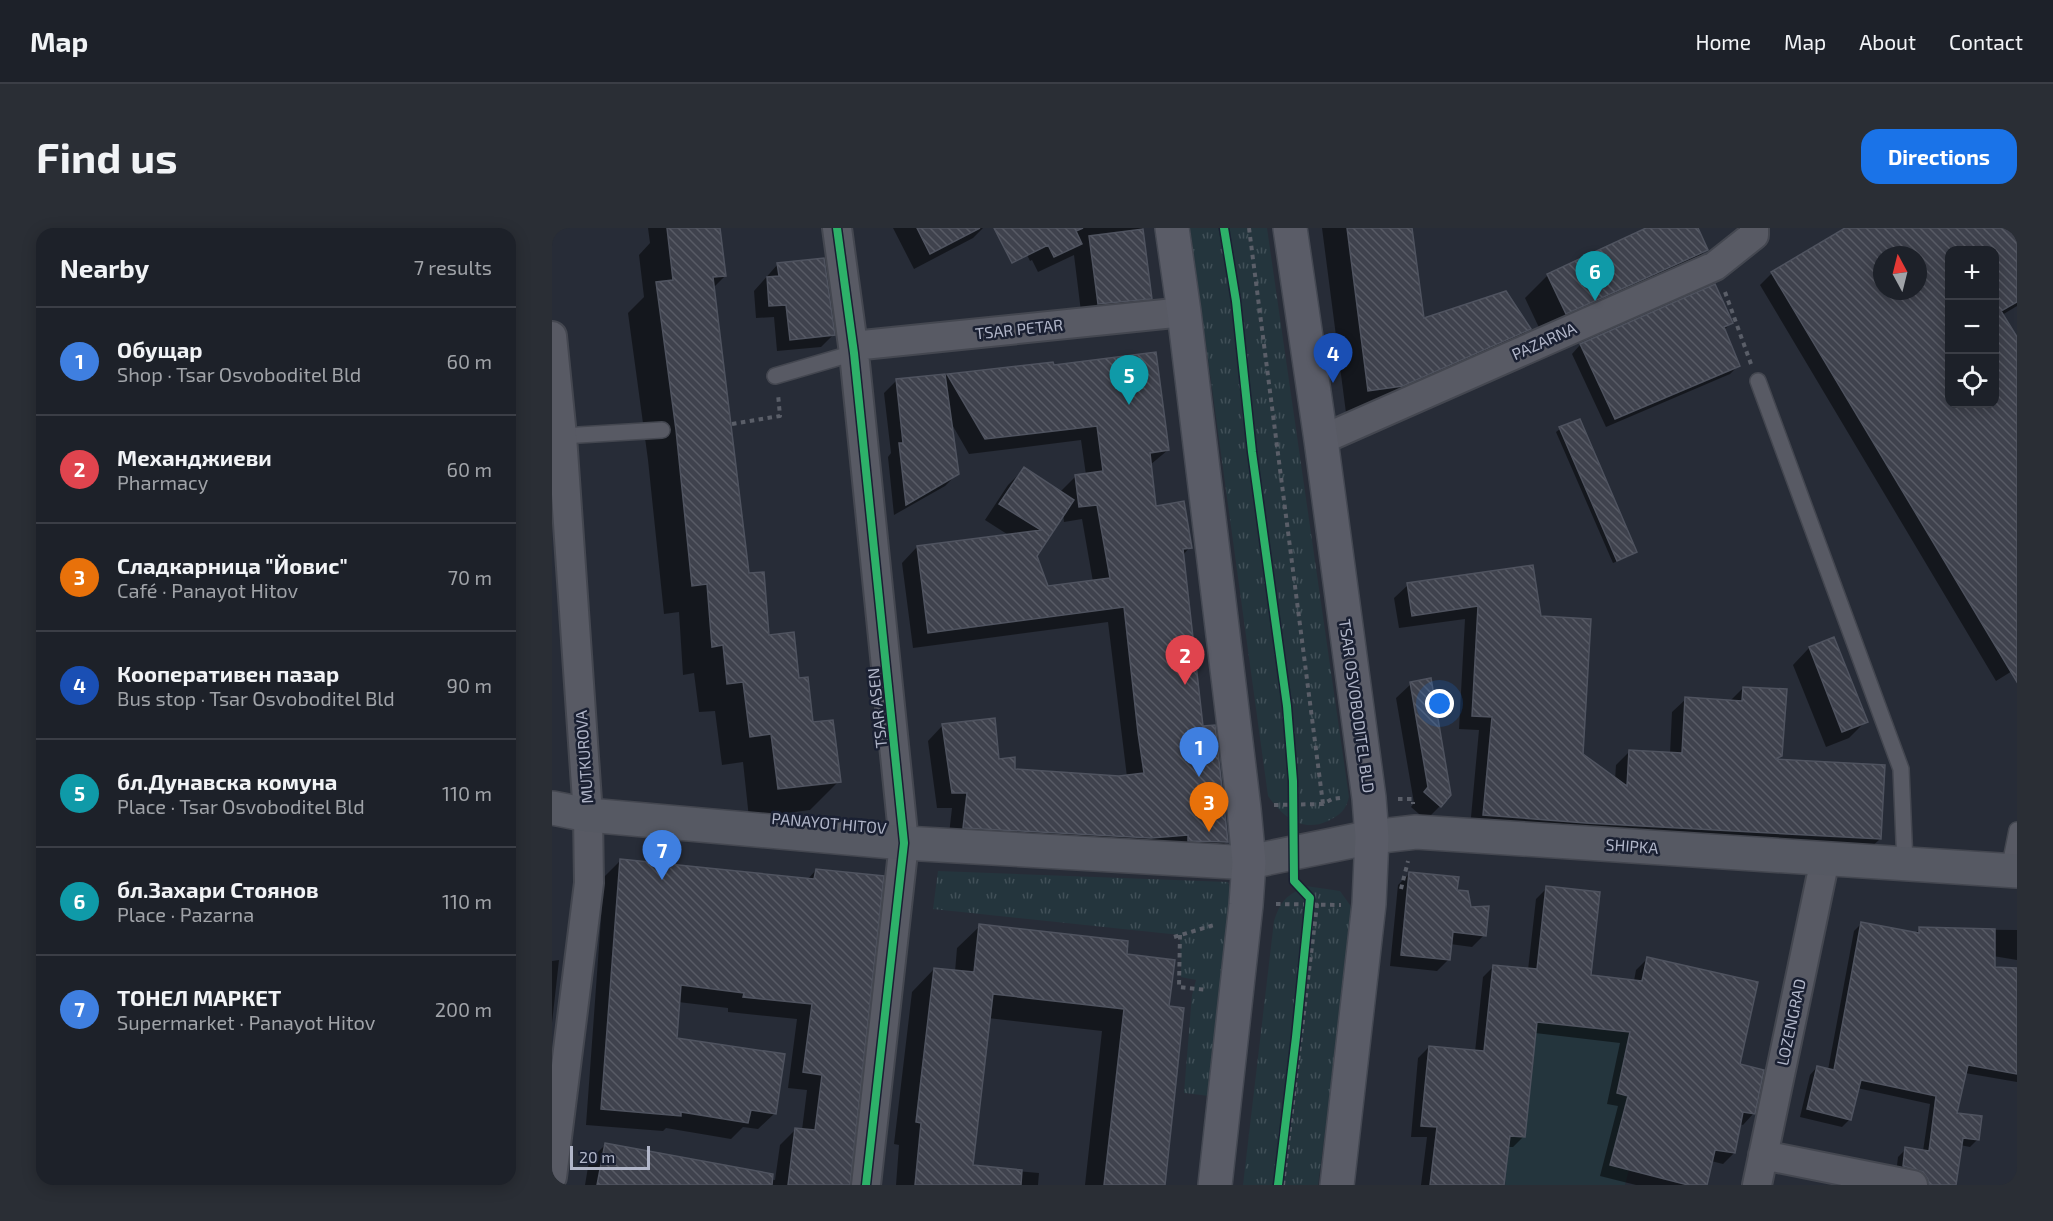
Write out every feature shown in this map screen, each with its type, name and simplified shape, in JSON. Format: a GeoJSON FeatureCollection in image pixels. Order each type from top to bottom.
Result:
{"type":"FeatureCollection","features":[{"type":"Feature","properties":{"kind":"main road"},"geometry":{"type":"LineString","coordinates":[[1172,228],[1226,656],[1249,862],[1215,1185]]}},
{"type":"Feature","properties":{"kind":"main road","name":"TSAR OSVOBODITEL BLD"},"geometry":{"type":"LineString","coordinates":[[1290,228],[1321,440],[1369,798],[1372,837],[1369,904],[1337,1185]]}},
{"type":"Feature","properties":{"kind":"main road","name":"PANAYOT HITOV"},"geometry":{"type":"LineString","coordinates":[[552,808],[588,815],[904,843],[1249,862]]}},
{"type":"Feature","properties":{"kind":"main road","name":"SHIPKA"},"geometry":{"type":"LineString","coordinates":[[1249,862],[1372,837],[1416,832],[2013,871]]}},
{"type":"Feature","properties":{"kind":"street","name":"TSAR ASEN"},"geometry":{"type":"LineString","coordinates":[[837,228],[853,350],[904,843],[866,1185]]}},
{"type":"Feature","properties":{"kind":"street","name":"PAZARNA"},"geometry":{"type":"LineString","coordinates":[[1321,440],[1715,266],[1754,234],[1754,228]]}},
{"type":"Feature","properties":{"kind":"street","name":"TSAR PETAR"},"geometry":{"type":"LineString","coordinates":[[853,350],[1184,312]]}},
{"type":"Feature","properties":{"kind":"street","name":"MUTKUROVA"},"geometry":{"type":"LineString","coordinates":[[552,336],[555,393],[562,436],[588,815],[589,883],[552,1177]]}},
{"type":"Feature","properties":{"kind":"street","name":"LOZENGRAD"},"geometry":{"type":"LineString","coordinates":[[1757,1185],[1825,859]]}},
{"type":"Feature","properties":{"kind":"street"},"geometry":{"type":"LineString","coordinates":[[1763,1155],[1913,1185]]}},
{"type":"Feature","properties":{"kind":"lane"},"geometry":{"type":"LineString","coordinates":[[776,376],[853,350]]}},
{"type":"Feature","properties":{"kind":"lane"},"geometry":{"type":"LineString","coordinates":[[1758,381],[1901,769],[1905,864]]}},
{"type":"Feature","properties":{"kind":"lane"},"geometry":{"type":"LineString","coordinates":[[562,436],[662,430]]}},
{"type":"Feature","properties":{"kind":"lane"},"geometry":{"type":"LineString","coordinates":[[2013,871],[2017,830]]}},
{"type":"Feature","properties":{"kind":"path"},"geometry":{"type":"LineString","coordinates":[[1249,228],[1323,804]]}},
{"type":"Feature","properties":{"kind":"path"},"geometry":{"type":"LineString","coordinates":[[1715,266],[1758,381]]}},
{"type":"Feature","properties":{"kind":"path"},"geometry":{"type":"LineString","coordinates":[[732,424],[780,416],[776,376]]}},
{"type":"Feature","properties":{"kind":"path"},"geometry":{"type":"LineString","coordinates":[[1283,1185],[1313,902],[1294,881],[1291,805],[1293,793]]}},
{"type":"Feature","properties":{"kind":"path"},"geometry":{"type":"LineString","coordinates":[[1291,805],[1323,804],[1332,799]]}},
{"type":"Feature","properties":{"kind":"path"},"geometry":{"type":"LineString","coordinates":[[1278,1185],[1313,902]]}},
{"type":"Feature","properties":{"kind":"path"},"geometry":{"type":"LineString","coordinates":[[1280,904],[1313,902],[1338,905]]}},
{"type":"Feature","properties":{"kind":"path"},"geometry":{"type":"LineString","coordinates":[[1180,935],[1179,987],[1217,990]]}},
{"type":"Feature","properties":{"kind":"green space"},"geometry":{"type":"Polygon","coordinates":[[[1190,228],[1267,228],[1349,797],[1339,814],[1319,824],[1310,825],[1294,821],[1268,796],[1190,228]]]}},
{"type":"Feature","properties":{"kind":"green space"},"geometry":{"type":"Polygon","coordinates":[[[938,871],[1228,882],[1237,918],[1218,1097],[1184,1093],[1192,995],[1196,980],[1181,977],[1180,935],[933,909],[938,871]]]}},
{"type":"Feature","properties":{"kind":"green space"},"geometry":{"type":"Polygon","coordinates":[[[1306,886],[1340,891],[1350,905],[1353,923],[1318,1185],[1243,1185],[1274,921],[1285,899],[1306,886]]]}},
{"type":"Feature","properties":{"kind":"green space"},"geometry":{"type":"Polygon","coordinates":[[[1530,1021],[1630,1033],[1617,1093],[1628,1096],[1610,1164],[1629,1170],[1625,1185],[1505,1185],[1510,1136],[1525,1136],[1534,1057],[1530,1021]]]}},
{"type":"Feature","properties":{"kind":"building"},"geometry":{"type":"Polygon","coordinates":[[[667,228],[720,228],[726,276],[713,277],[749,573],[764,572],[769,635],[794,632],[799,678],[808,677],[813,722],[833,720],[841,782],[778,789],[771,734],[750,737],[743,682],[727,684],[723,645],[712,647],[707,584],[692,586],[676,430],[656,282],[673,280],[667,228]]]}},
{"type":"Feature","properties":{"kind":"building"},"geometry":{"type":"Polygon","coordinates":[[[917,228],[980,228],[930,254],[917,228]]]}},
{"type":"Feature","properties":{"kind":"building"},"geometry":{"type":"Polygon","coordinates":[[[994,228],[1083,228],[1076,231],[1082,244],[1054,257],[1048,245],[1012,263],[994,228]]]}},
{"type":"Feature","properties":{"kind":"building"},"geometry":{"type":"Polygon","coordinates":[[[1347,228],[1412,228],[1424,318],[1506,291],[1531,329],[1403,386],[1368,391],[1347,228]]]}},
{"type":"Feature","properties":{"kind":"building"},"geometry":{"type":"Polygon","coordinates":[[[1646,228],[1698,228],[1708,250],[1566,314],[1547,274],[1646,228]]]}},
{"type":"Feature","properties":{"kind":"building"},"geometry":{"type":"Polygon","coordinates":[[[1845,228],[2017,228],[2017,302],[2001,311],[2017,337],[2017,682],[1771,272],[1845,228]]]}},
{"type":"Feature","properties":{"kind":"building"},"geometry":{"type":"Polygon","coordinates":[[[1143,229],[1152,299],[1098,304],[1089,236],[1143,229]]]}},
{"type":"Feature","properties":{"kind":"building"},"geometry":{"type":"Polygon","coordinates":[[[824,258],[835,335],[790,340],[786,305],[769,306],[767,277],[779,276],[777,263],[824,258]]]}},
{"type":"Feature","properties":{"kind":"building"},"geometry":{"type":"Polygon","coordinates":[[[1715,284],[1733,323],[1724,327],[1740,366],[1615,419],[1580,344],[1715,284]]]}},
{"type":"Feature","properties":{"kind":"building"},"geometry":{"type":"Polygon","coordinates":[[[1156,352],[1169,450],[1150,453],[1156,506],[1184,501],[1192,548],[1183,549],[1203,726],[1215,725],[1228,842],[1188,841],[1188,835],[1151,838],[963,828],[967,793],[952,793],[942,724],[995,718],[999,759],[1015,757],[1015,769],[1119,776],[1144,773],[1124,607],[928,633],[917,546],[1041,530],[999,504],[1024,467],[1074,500],[1037,556],[1048,586],[1110,578],[1097,505],[1079,507],[1075,475],[1103,471],[1097,426],[985,439],[947,374],[1053,362],[1054,365],[1156,352]]]}},
{"type":"Feature","properties":{"kind":"building"},"geometry":{"type":"Polygon","coordinates":[[[945,374],[959,474],[906,505],[899,443],[903,443],[896,379],[945,374]]]}},
{"type":"Feature","properties":{"kind":"building"},"geometry":{"type":"Polygon","coordinates":[[[1580,419],[1637,552],[1617,561],[1559,427],[1580,419]]]}},
{"type":"Feature","properties":{"kind":"building"},"geometry":{"type":"Polygon","coordinates":[[[1533,565],[1541,616],[1591,619],[1583,754],[1627,786],[1629,750],[1682,753],[1685,697],[1742,701],[1743,687],[1787,689],[1782,756],[1775,759],[1885,765],[1881,839],[1483,815],[1492,717],[1472,716],[1478,606],[1412,616],[1407,583],[1533,565]]]}},
{"type":"Feature","properties":{"kind":"building"},"geometry":{"type":"Polygon","coordinates":[[[1834,637],[1868,722],[1842,732],[1809,647],[1834,637]]]}},
{"type":"Feature","properties":{"kind":"building"},"geometry":{"type":"Polygon","coordinates":[[[1431,678],[1451,795],[1441,807],[1424,792],[1428,787],[1410,682],[1431,678]]]}},
{"type":"Feature","properties":{"kind":"building"},"geometry":{"type":"Polygon","coordinates":[[[620,859],[814,879],[816,869],[884,876],[850,1185],[788,1185],[795,1128],[815,1130],[822,1075],[803,1072],[812,1004],[743,997],[744,993],[681,985],[677,1038],[785,1054],[776,1114],[751,1110],[748,1123],[681,1112],[681,1116],[601,1109],[620,859]]]}},
{"type":"Feature","properties":{"kind":"building"},"geometry":{"type":"Polygon","coordinates":[[[1409,872],[1459,877],[1457,890],[1468,891],[1471,907],[1489,906],[1486,936],[1453,932],[1450,960],[1401,955],[1409,872]]]}},
{"type":"Feature","properties":{"kind":"building"},"geometry":{"type":"Polygon","coordinates":[[[1546,886],[1600,892],[1591,975],[1642,981],[1647,957],[1758,982],[1740,1064],[1764,1070],[1755,1114],[1743,1112],[1735,1153],[1715,1150],[1707,1185],[1688,1185],[1610,1165],[1628,1096],[1617,1093],[1630,1032],[1537,1022],[1525,1137],[1510,1136],[1504,1185],[1430,1185],[1437,1127],[1421,1126],[1429,1046],[1484,1051],[1493,965],[1537,969],[1546,886]]]}},
{"type":"Feature","properties":{"kind":"building"},"geometry":{"type":"Polygon","coordinates":[[[1861,922],[1919,933],[1919,927],[1995,929],[1995,967],[2017,968],[2017,1074],[1968,1065],[1957,1113],[1982,1116],[1979,1140],[1963,1138],[1956,1185],[1929,1185],[1923,1172],[1903,1166],[1905,1147],[1929,1151],[1936,1096],[1861,1080],[1851,1120],[1807,1109],[1817,1066],[1834,1070],[1861,922]]]}},
{"type":"Feature","properties":{"kind":"building"},"geometry":{"type":"Polygon","coordinates":[[[979,924],[1128,941],[1127,954],[1175,960],[1169,1006],[1184,1008],[1165,1185],[1104,1185],[1124,1009],[993,994],[973,1165],[1022,1170],[1021,1185],[915,1185],[921,1123],[916,1122],[934,968],[974,972],[979,924]]]}},
{"type":"Feature","properties":{"kind":"building"},"geometry":{"type":"Polygon","coordinates":[[[605,1143],[773,1174],[772,1185],[597,1185],[605,1143]]]}},
{"type":"Feature","properties":{"kind":"cycle path"},"geometry":{"type":"LineString","coordinates":[[837,228],[854,353],[904,843],[866,1185]]}},
{"type":"Feature","properties":{"kind":"cycle path"},"geometry":{"type":"LineString","coordinates":[[1224,228],[1236,301],[1252,452],[1287,706],[1293,781],[1294,881],[1310,898],[1278,1185]]}},
{"type":"Feature","properties":{"kind":"place","name":"бл.Захари Стоянов"},"geometry":{"type":"Point","coordinates":[1595,301]}},
{"type":"Feature","properties":{"kind":"place","name":"Кооперативен пазар"},"geometry":{"type":"Point","coordinates":[1333,383]}},
{"type":"Feature","properties":{"kind":"place","name":"бл.Дунавска комуна"},"geometry":{"type":"Point","coordinates":[1129,405]}},
{"type":"Feature","properties":{"kind":"place","name":"Механджиеви"},"geometry":{"type":"Point","coordinates":[1185,685]}},
{"type":"Feature","properties":{"kind":"place","name":"Обущар"},"geometry":{"type":"Point","coordinates":[1199,777]}},
{"type":"Feature","properties":{"kind":"place","name":"Сладкарница \"Йовис\""},"geometry":{"type":"Point","coordinates":[1209,832]}},
{"type":"Feature","properties":{"kind":"place","name":"ТОНЕЛ МАРКЕТ"},"geometry":{"type":"Point","coordinates":[662,880]}}]}
